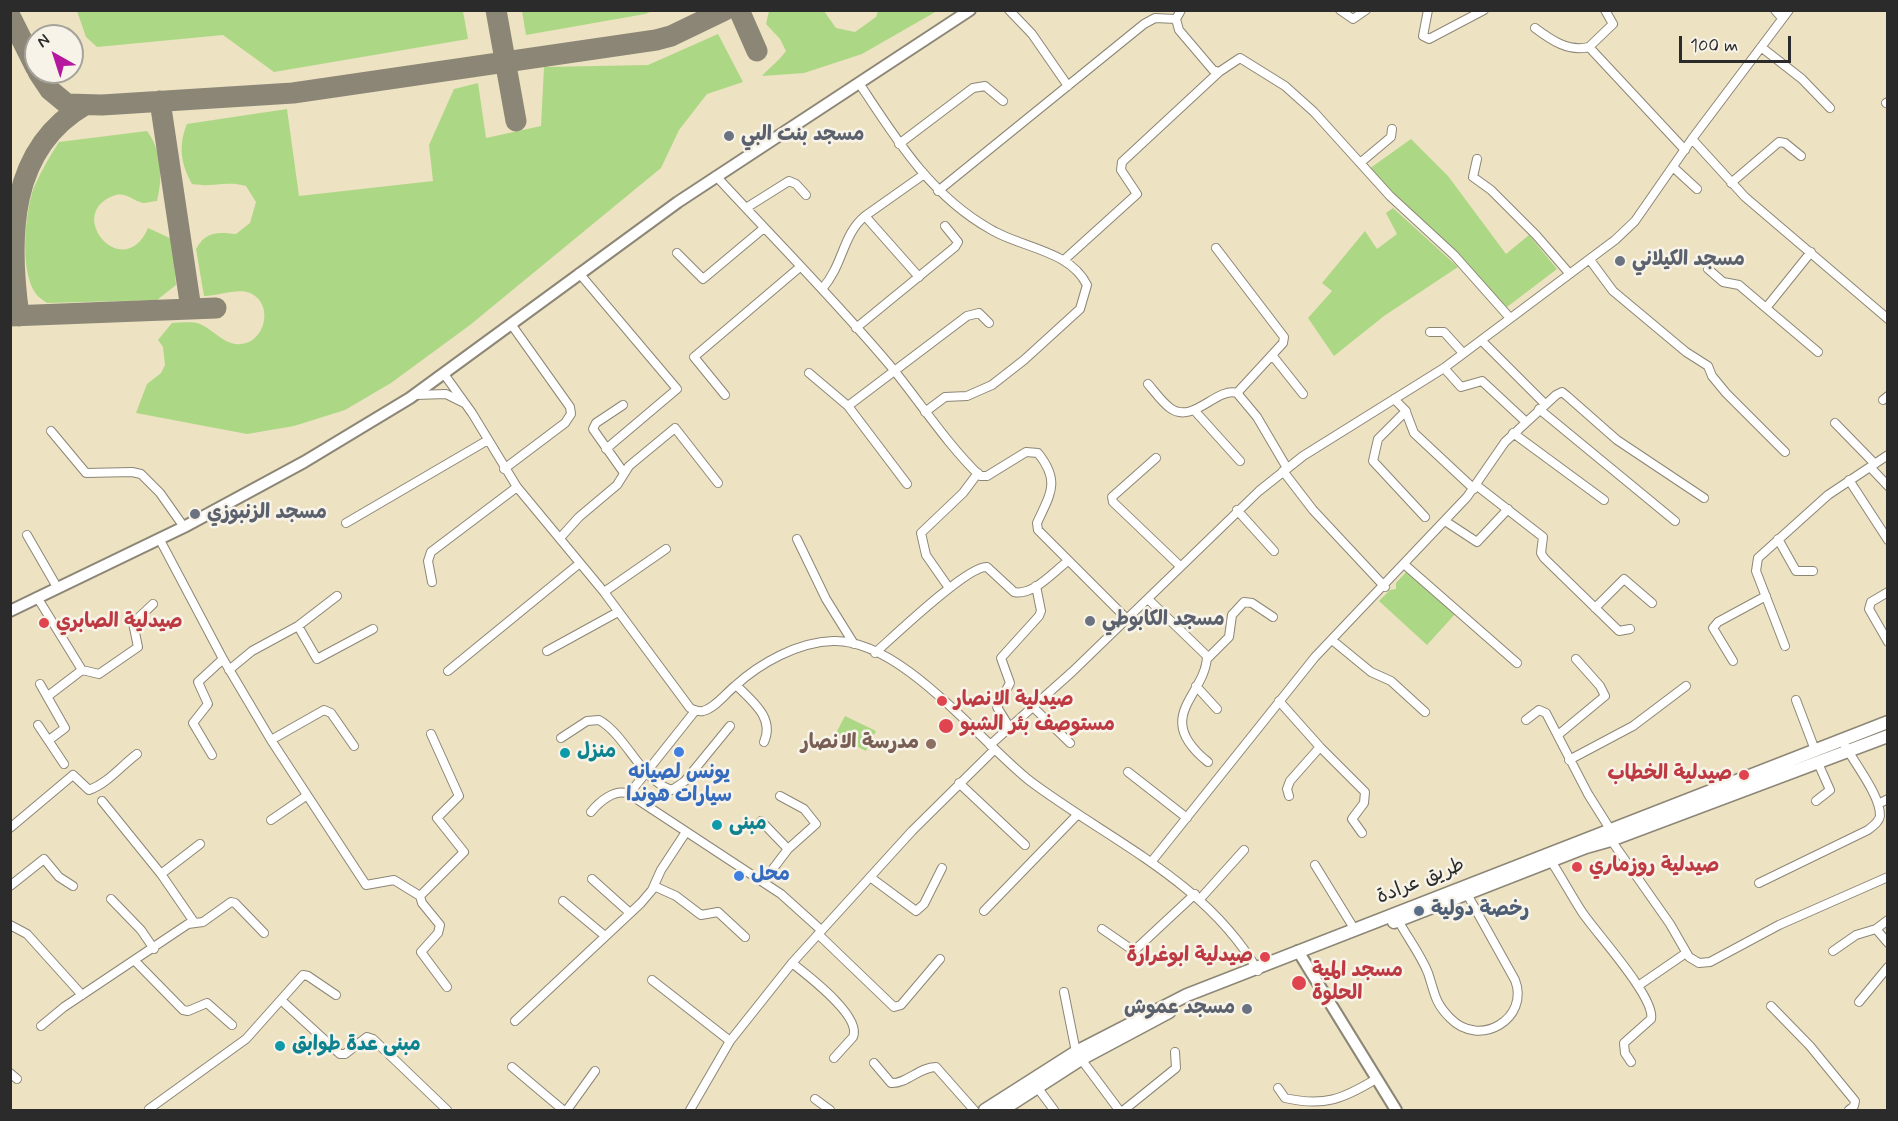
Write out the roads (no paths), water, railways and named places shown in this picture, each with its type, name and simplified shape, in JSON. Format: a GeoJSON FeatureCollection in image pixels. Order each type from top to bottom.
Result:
{"type":"FeatureCollection","features":[{"type":"Feature","properties":{"kind":"main road"},"geometry":{"type":"LineString","coordinates":[[10,611],[160,540],[304,462],[415,395],[579,273],[716,176],[970,10]]}},
{"type":"Feature","properties":{"kind":"main road","name":"طريق عرادة"},"geometry":{"type":"LineString","coordinates":[[1300,955],[1355,930],[1817,756],[1842,740],[1887,722]]}},
{"type":"Feature","properties":{"kind":"main road"},"geometry":{"type":"LineString","coordinates":[[1862,733],[1867,745]]}},
{"type":"Feature","properties":{"kind":"main road"},"geometry":{"type":"LineString","coordinates":[[1817,756],[1848,752],[1887,736]]}},
{"type":"Feature","properties":{"kind":"main road","name":"طريق عرادة"},"geometry":{"type":"LineString","coordinates":[[985,1110],[1187,995],[1467,894],[1611,835]]}},
{"type":"Feature","properties":{"kind":"main road"},"geometry":{"type":"LineString","coordinates":[[1300,955],[1396,1110]]}},
{"type":"Feature","properties":{"kind":"main road","name":"طريق عرادة"},"geometry":{"type":"LineString","coordinates":[[1002,1110],[1079,1056]]}},
{"type":"Feature","properties":{"kind":"street"},"geometry":{"type":"LineString","coordinates":[[1009,10],[1032,34],[1068,86]]}},
{"type":"Feature","properties":{"kind":"street"},"geometry":{"type":"LineString","coordinates":[[1181,10],[1176,19],[1179,30],[1197,53],[1219,72]]}},
{"type":"Feature","properties":{"kind":"street"},"geometry":{"type":"LineString","coordinates":[[1340,10],[1353,19],[1366,10]]}},
{"type":"Feature","properties":{"kind":"street"},"geometry":{"type":"LineString","coordinates":[[1428,10],[1424,36],[1429,39],[1484,10]]}},
{"type":"Feature","properties":{"kind":"street"},"geometry":{"type":"LineString","coordinates":[[1535,28],[1564,46],[1578,49],[1589,47],[1613,24],[1605,10]]}},
{"type":"Feature","properties":{"kind":"street"},"geometry":{"type":"LineString","coordinates":[[1776,10],[1782,18]]}},
{"type":"Feature","properties":{"kind":"street"},"geometry":{"type":"LineString","coordinates":[[690,1110],[730,1041],[792,963],[1010,728],[1128,620],[1237,510],[1285,470],[1482,341],[1569,273],[1590,260],[1635,221],[1692,139],[1789,10]]}},
{"type":"Feature","properties":{"kind":"street"},"geometry":{"type":"LineString","coordinates":[[938,191],[1144,24],[1155,18],[1176,19]]}},
{"type":"Feature","properties":{"kind":"street"},"geometry":{"type":"LineString","coordinates":[[1589,47],[1685,150]]}},
{"type":"Feature","properties":{"kind":"street"},"geometry":{"type":"LineString","coordinates":[[1761,47],[1802,79],[1830,108]]}},
{"type":"Feature","properties":{"kind":"street"},"geometry":{"type":"LineString","coordinates":[[1064,260],[1137,195],[1120,170],[1122,162],[1219,72],[1235,59],[1245,60],[1285,86],[1314,112],[1422,227],[1454,255],[1510,318]]}},
{"type":"Feature","properties":{"kind":"street"},"geometry":{"type":"LineString","coordinates":[[859,83],[899,144],[938,191],[990,230],[1064,260],[1076,269],[1088,285],[1080,309],[1024,360],[992,385],[967,396],[945,397],[925,412]]}},
{"type":"Feature","properties":{"kind":"street"},"geometry":{"type":"LineString","coordinates":[[899,144],[973,88],[985,86],[1003,101]]}},
{"type":"Feature","properties":{"kind":"street"},"geometry":{"type":"LineString","coordinates":[[1360,163],[1391,137],[1392,129]]}},
{"type":"Feature","properties":{"kind":"street"},"geometry":{"type":"LineString","coordinates":[[1692,139],[1731,183],[1887,319]]}},
{"type":"Feature","properties":{"kind":"street"},"geometry":{"type":"LineString","coordinates":[[1731,183],[1779,142],[1785,143],[1801,156]]}},
{"type":"Feature","properties":{"kind":"street"},"geometry":{"type":"LineString","coordinates":[[1477,159],[1473,177],[1491,190],[1536,235],[1569,273]]}},
{"type":"Feature","properties":{"kind":"street"},"geometry":{"type":"LineString","coordinates":[[1673,167],[1698,189]]}},
{"type":"Feature","properties":{"kind":"street"},"geometry":{"type":"LineString","coordinates":[[822,289],[834,275],[852,227],[923,175]]}},
{"type":"Feature","properties":{"kind":"street"},"geometry":{"type":"LineString","coordinates":[[716,176],[822,289],[894,371],[925,412],[978,474],[985,477],[1021,454],[1031,451],[1038,453],[1051,477],[1053,486],[1037,527],[1128,620]]}},
{"type":"Feature","properties":{"kind":"street"},"geometry":{"type":"LineString","coordinates":[[746,208],[789,181],[796,184],[806,195]]}},
{"type":"Feature","properties":{"kind":"street"},"geometry":{"type":"LineString","coordinates":[[865,216],[919,277]]}},
{"type":"Feature","properties":{"kind":"street"},"geometry":{"type":"LineString","coordinates":[[856,328],[958,243],[945,226]]}},
{"type":"Feature","properties":{"kind":"street"},"geometry":{"type":"LineString","coordinates":[[677,253],[703,279],[764,228]]}},
{"type":"Feature","properties":{"kind":"street"},"geometry":{"type":"LineString","coordinates":[[1216,248],[1283,334],[1283,343],[1237,393]]}},
{"type":"Feature","properties":{"kind":"street"},"geometry":{"type":"LineString","coordinates":[[1766,308],[1811,252]]}},
{"type":"Feature","properties":{"kind":"street"},"geometry":{"type":"LineString","coordinates":[[1590,260],[1613,291],[1686,352],[1707,366],[1726,393],[1785,452]]}},
{"type":"Feature","properties":{"kind":"street"},"geometry":{"type":"LineString","coordinates":[[725,395],[694,357],[800,267]]}},
{"type":"Feature","properties":{"kind":"street"},"geometry":{"type":"LineString","coordinates":[[1708,269],[1723,282],[1739,285],[1818,352]]}},
{"type":"Feature","properties":{"kind":"street"},"geometry":{"type":"LineString","coordinates":[[579,273],[677,389],[606,449]]}},
{"type":"Feature","properties":{"kind":"street"},"geometry":{"type":"LineString","coordinates":[[848,406],[972,314],[979,313],[989,323]]}},
{"type":"Feature","properties":{"kind":"street"},"geometry":{"type":"LineString","coordinates":[[504,469],[565,423],[571,414],[570,407],[511,324]]}},
{"type":"Feature","properties":{"kind":"street"},"geometry":{"type":"LineString","coordinates":[[1430,332],[1444,332],[1463,353]]}},
{"type":"Feature","properties":{"kind":"street"},"geometry":{"type":"LineString","coordinates":[[1482,341],[1542,406],[1676,521]]}},
{"type":"Feature","properties":{"kind":"street"},"geometry":{"type":"LineString","coordinates":[[1272,355],[1303,394]]}},
{"type":"Feature","properties":{"kind":"street"},"geometry":{"type":"LineString","coordinates":[[1444,368],[1461,387],[1482,381],[1525,421]]}},
{"type":"Feature","properties":{"kind":"street"},"geometry":{"type":"LineString","coordinates":[[809,373],[848,406],[907,484]]}},
{"type":"Feature","properties":{"kind":"street"},"geometry":{"type":"LineString","coordinates":[[444,374],[466,403],[517,487],[604,592],[676,693],[695,711]]}},
{"type":"Feature","properties":{"kind":"street"},"geometry":{"type":"LineString","coordinates":[[1148,384],[1170,408],[1181,412],[1194,410],[1228,392],[1237,393],[1257,417],[1285,470],[1318,517],[1384,587]]}},
{"type":"Feature","properties":{"kind":"street"},"geometry":{"type":"LineString","coordinates":[[1152,861],[1332,640],[1405,565],[1475,487],[1525,421],[1562,392],[1617,440],[1704,498]]}},
{"type":"Feature","properties":{"kind":"street"},"geometry":{"type":"LineString","coordinates":[[415,395],[446,394],[466,403]]}},
{"type":"Feature","properties":{"kind":"street"},"geometry":{"type":"LineString","coordinates":[[1394,399],[1404,407],[1414,433],[1475,487],[1508,509],[1543,537],[1541,553],[1544,558],[1619,631],[1630,629]]}},
{"type":"Feature","properties":{"kind":"street"},"geometry":{"type":"LineString","coordinates":[[623,405],[594,426],[595,434],[624,473]]}},
{"type":"Feature","properties":{"kind":"street"},"geometry":{"type":"LineString","coordinates":[[1194,410],[1240,461]]}},
{"type":"Feature","properties":{"kind":"street"},"geometry":{"type":"LineString","coordinates":[[1406,412],[1378,439],[1373,461],[1425,517]]}},
{"type":"Feature","properties":{"kind":"street"},"geometry":{"type":"LineString","coordinates":[[1835,423],[1887,486]]}},
{"type":"Feature","properties":{"kind":"street"},"geometry":{"type":"LineString","coordinates":[[560,538],[579,517],[617,484],[629,466],[675,429],[718,483]]}},
{"type":"Feature","properties":{"kind":"street"},"geometry":{"type":"LineString","coordinates":[[51,431],[86,473],[132,472],[146,477],[184,527]]}},
{"type":"Feature","properties":{"kind":"street"},"geometry":{"type":"LineString","coordinates":[[1514,433],[1604,500]]}},
{"type":"Feature","properties":{"kind":"street"},"geometry":{"type":"LineString","coordinates":[[346,523],[488,440]]}},
{"type":"Feature","properties":{"kind":"street"},"geometry":{"type":"LineString","coordinates":[[1785,646],[1766,596],[1756,563],[1758,558],[1850,480],[1887,455]]}},
{"type":"Feature","properties":{"kind":"street"},"geometry":{"type":"LineString","coordinates":[[1156,458],[1112,497],[1113,502],[1180,566]]}},
{"type":"Feature","properties":{"kind":"street"},"geometry":{"type":"LineString","coordinates":[[949,588],[926,555],[921,533],[963,493],[978,474]]}},
{"type":"Feature","properties":{"kind":"street"},"geometry":{"type":"LineString","coordinates":[[1850,480],[1887,540]]}},
{"type":"Feature","properties":{"kind":"street"},"geometry":{"type":"LineString","coordinates":[[432,582],[428,561],[431,552],[517,487]]}},
{"type":"Feature","properties":{"kind":"street"},"geometry":{"type":"LineString","coordinates":[[1445,521],[1477,542],[1508,509]]}},
{"type":"Feature","properties":{"kind":"street"},"geometry":{"type":"LineString","coordinates":[[1237,510],[1274,551]]}},
{"type":"Feature","properties":{"kind":"street"},"geometry":{"type":"LineString","coordinates":[[27,535],[57,587]]}},
{"type":"Feature","properties":{"kind":"street"},"geometry":{"type":"LineString","coordinates":[[797,539],[826,599],[854,644]]}},
{"type":"Feature","properties":{"kind":"street"},"geometry":{"type":"LineString","coordinates":[[1778,539],[1796,571],[1813,571]]}},
{"type":"Feature","properties":{"kind":"street"},"geometry":{"type":"LineString","coordinates":[[160,540],[229,670],[306,796],[366,885],[391,879],[420,896],[422,903],[440,928],[422,949],[421,954],[447,987]]}},
{"type":"Feature","properties":{"kind":"street"},"geometry":{"type":"LineString","coordinates":[[604,592],[666,549]]}},
{"type":"Feature","properties":{"kind":"street"},"geometry":{"type":"LineString","coordinates":[[875,652],[949,588],[983,566],[987,567],[1014,592],[1025,593],[1068,561]]}},
{"type":"Feature","properties":{"kind":"street"},"geometry":{"type":"LineString","coordinates":[[448,671],[580,563]]}},
{"type":"Feature","properties":{"kind":"street"},"geometry":{"type":"LineString","coordinates":[[1405,565],[1517,663]]}},
{"type":"Feature","properties":{"kind":"street"},"geometry":{"type":"LineString","coordinates":[[1595,608],[1624,579],[1652,603]]}},
{"type":"Feature","properties":{"kind":"street"},"geometry":{"type":"LineString","coordinates":[[1010,728],[997,707],[1010,683],[1001,658],[1039,616],[1041,611],[1036,586]]}},
{"type":"Feature","properties":{"kind":"street"},"geometry":{"type":"LineString","coordinates":[[1887,592],[1870,602],[1869,609],[1887,642]]}},
{"type":"Feature","properties":{"kind":"street"},"geometry":{"type":"LineString","coordinates":[[229,670],[270,639],[297,626],[338,596]]}},
{"type":"Feature","properties":{"kind":"street"},"geometry":{"type":"LineString","coordinates":[[1733,661],[1713,628],[1718,621],[1766,596]]}},
{"type":"Feature","properties":{"kind":"street"},"geometry":{"type":"LineString","coordinates":[[37,597],[82,670],[99,674],[138,647],[133,623],[153,603]]}},
{"type":"Feature","properties":{"kind":"street"},"geometry":{"type":"LineString","coordinates":[[1148,599],[1208,658]]}},
{"type":"Feature","properties":{"kind":"street"},"geometry":{"type":"LineString","coordinates":[[1208,762],[1188,738],[1182,720],[1185,705],[1208,658],[1229,637],[1232,615],[1244,602],[1252,603],[1273,617]]}},
{"type":"Feature","properties":{"kind":"street"},"geometry":{"type":"LineString","coordinates":[[547,651],[618,612]]}},
{"type":"Feature","properties":{"kind":"street"},"geometry":{"type":"LineString","coordinates":[[297,626],[317,659],[373,629]]}},
{"type":"Feature","properties":{"kind":"street"},"geometry":{"type":"LineString","coordinates":[[1332,640],[1371,672],[1390,681],[1425,712]]}},
{"type":"Feature","properties":{"kind":"street"},"geometry":{"type":"LineString","coordinates":[[629,794],[695,711],[710,707],[763,665],[799,649],[833,641],[854,644],[875,652],[927,686],[1031,781],[1152,861],[1197,897],[1219,917],[1258,970]]}},
{"type":"Feature","properties":{"kind":"street"},"geometry":{"type":"LineString","coordinates":[[212,755],[193,723],[208,704],[198,682],[223,659]]}},
{"type":"Feature","properties":{"kind":"street"},"geometry":{"type":"LineString","coordinates":[[1558,735],[1605,696],[1600,686],[1576,659]]}},
{"type":"Feature","properties":{"kind":"street"},"geometry":{"type":"LineString","coordinates":[[48,696],[82,670]]}},
{"type":"Feature","properties":{"kind":"street"},"geometry":{"type":"LineString","coordinates":[[40,684],[65,728],[49,740]]}},
{"type":"Feature","properties":{"kind":"street"},"geometry":{"type":"LineString","coordinates":[[736,685],[765,718],[768,728],[764,742]]}},
{"type":"Feature","properties":{"kind":"street"},"geometry":{"type":"LineString","coordinates":[[1196,686],[1218,709]]}},
{"type":"Feature","properties":{"kind":"street"},"geometry":{"type":"LineString","coordinates":[[1569,760],[1633,726],[1686,686]]}},
{"type":"Feature","properties":{"kind":"street"},"geometry":{"type":"LineString","coordinates":[[1796,700],[1830,789],[1816,801]]}},
{"type":"Feature","properties":{"kind":"street"},"geometry":{"type":"LineString","coordinates":[[1280,701],[1320,747],[1365,792],[1364,803],[1352,820],[1362,833]]}},
{"type":"Feature","properties":{"kind":"street"},"geometry":{"type":"LineString","coordinates":[[1033,708],[1070,743]]}},
{"type":"Feature","properties":{"kind":"street"},"geometry":{"type":"LineString","coordinates":[[271,740],[324,710],[331,713],[354,746]]}},
{"type":"Feature","properties":{"kind":"street"},"geometry":{"type":"LineString","coordinates":[[1526,720],[1536,712],[1543,711],[1611,835],[1693,962],[1710,962],[1779,925],[1887,876]]}},
{"type":"Feature","properties":{"kind":"street"},"geometry":{"type":"LineString","coordinates":[[561,738],[587,721],[599,720],[646,771],[667,789],[680,788],[730,726]]}},
{"type":"Feature","properties":{"kind":"street"},"geometry":{"type":"LineString","coordinates":[[38,725],[64,764]]}},
{"type":"Feature","properties":{"kind":"street"},"geometry":{"type":"LineString","coordinates":[[420,896],[464,852],[437,818],[459,796],[431,734]]}},
{"type":"Feature","properties":{"kind":"street"},"geometry":{"type":"LineString","coordinates":[[1759,883],[1868,830],[1880,817],[1878,804],[1842,740]]}},
{"type":"Feature","properties":{"kind":"street"},"geometry":{"type":"LineString","coordinates":[[1289,796],[1287,789],[1290,781],[1320,747]]}},
{"type":"Feature","properties":{"kind":"street"},"geometry":{"type":"LineString","coordinates":[[10,828],[73,775],[89,790],[103,782],[117,768],[137,754]]}},
{"type":"Feature","properties":{"kind":"street"},"geometry":{"type":"LineString","coordinates":[[1128,772],[1186,818]]}},
{"type":"Feature","properties":{"kind":"street"},"geometry":{"type":"LineString","coordinates":[[959,783],[1025,845]]}},
{"type":"Feature","properties":{"kind":"street"},"geometry":{"type":"LineString","coordinates":[[591,812],[603,800],[619,792],[629,794],[763,882],[819,932],[894,1007],[901,1005],[940,959]]}},
{"type":"Feature","properties":{"kind":"street"},"geometry":{"type":"LineString","coordinates":[[271,820],[306,796]]}},
{"type":"Feature","properties":{"kind":"street"},"geometry":{"type":"LineString","coordinates":[[763,882],[788,849],[814,826],[816,821],[798,804],[780,796]]}},
{"type":"Feature","properties":{"kind":"street"},"geometry":{"type":"LineString","coordinates":[[1878,804],[1887,799]]}},
{"type":"Feature","properties":{"kind":"street"},"geometry":{"type":"LineString","coordinates":[[102,801],[162,874],[194,922]]}},
{"type":"Feature","properties":{"kind":"street"},"geometry":{"type":"LineString","coordinates":[[984,911],[1078,814]]}},
{"type":"Feature","properties":{"kind":"street"},"geometry":{"type":"LineString","coordinates":[[761,821],[788,849]]}},
{"type":"Feature","properties":{"kind":"street"},"geometry":{"type":"LineString","coordinates":[[515,1021],[630,913],[654,886],[660,870],[686,832]]}},
{"type":"Feature","properties":{"kind":"street"},"geometry":{"type":"LineString","coordinates":[[162,874],[201,844]]}},
{"type":"Feature","properties":{"kind":"street"},"geometry":{"type":"LineString","coordinates":[[1102,929],[1131,949],[1136,949],[1197,897],[1244,850]]}},
{"type":"Feature","properties":{"kind":"street"},"geometry":{"type":"LineString","coordinates":[[10,886],[44,859],[59,877],[73,886]]}},
{"type":"Feature","properties":{"kind":"street"},"geometry":{"type":"LineString","coordinates":[[1551,861],[1583,914],[1638,986],[1652,1016],[1624,1043],[1625,1053],[1631,1062]]}},
{"type":"Feature","properties":{"kind":"street"},"geometry":{"type":"LineString","coordinates":[[1315,865],[1355,930]]}},
{"type":"Feature","properties":{"kind":"street"},"geometry":{"type":"LineString","coordinates":[[870,877],[916,911],[924,904],[942,868]]}},
{"type":"Feature","properties":{"kind":"street"},"geometry":{"type":"LineString","coordinates":[[592,879],[630,913]]}},
{"type":"Feature","properties":{"kind":"street"},"geometry":{"type":"LineString","coordinates":[[654,886],[676,896],[701,915],[718,912],[744,938]]}},
{"type":"Feature","properties":{"kind":"street"},"geometry":{"type":"LineString","coordinates":[[1398,920],[1428,973],[1433,996],[1440,1008],[1460,1027],[1472,1032],[1487,1032],[1507,1017],[1518,1002],[1520,994],[1510,970],[1467,894]]}},
{"type":"Feature","properties":{"kind":"street"},"geometry":{"type":"LineString","coordinates":[[111,898],[141,930],[154,948]]}},
{"type":"Feature","properties":{"kind":"street"},"geometry":{"type":"LineString","coordinates":[[563,901],[605,936]]}},
{"type":"Feature","properties":{"kind":"street"},"geometry":{"type":"LineString","coordinates":[[41,1026],[82,995],[194,922],[203,922],[233,902],[264,933]]}},
{"type":"Feature","properties":{"kind":"street"},"geometry":{"type":"LineString","coordinates":[[1833,951],[1856,935],[1875,929],[1887,920]]}},
{"type":"Feature","properties":{"kind":"street"},"geometry":{"type":"LineString","coordinates":[[10,925],[27,934],[82,995]]}},
{"type":"Feature","properties":{"kind":"street"},"geometry":{"type":"LineString","coordinates":[[1875,929],[1887,943]]}},
{"type":"Feature","properties":{"kind":"street"},"geometry":{"type":"LineString","coordinates":[[1638,986],[1686,953]]}},
{"type":"Feature","properties":{"kind":"street"},"geometry":{"type":"LineString","coordinates":[[135,961],[183,1010],[188,1011],[207,1003],[232,1025]]}},
{"type":"Feature","properties":{"kind":"street"},"geometry":{"type":"LineString","coordinates":[[792,963],[826,991],[853,1023],[853,1037],[834,1058]]}},
{"type":"Feature","properties":{"kind":"street"},"geometry":{"type":"LineString","coordinates":[[1859,1002],[1887,967]]}},
{"type":"Feature","properties":{"kind":"street"},"geometry":{"type":"LineString","coordinates":[[149,1109],[238,1046],[304,974],[336,995]]}},
{"type":"Feature","properties":{"kind":"street"},"geometry":{"type":"LineString","coordinates":[[652,980],[730,1041]]}},
{"type":"Feature","properties":{"kind":"street"},"geometry":{"type":"LineString","coordinates":[[1064,992],[1079,1056],[1119,1110]]}},
{"type":"Feature","properties":{"kind":"street"},"geometry":{"type":"LineString","coordinates":[[281,1000],[340,1054],[345,1054],[367,1037],[373,1039],[447,1110]]}},
{"type":"Feature","properties":{"kind":"street"},"geometry":{"type":"LineString","coordinates":[[1771,1006],[1810,1046],[1855,1101],[1854,1106],[1849,1110]]}},
{"type":"Feature","properties":{"kind":"street"},"geometry":{"type":"LineString","coordinates":[[1124,1110],[1176,1068],[1175,1052]]}},
{"type":"Feature","properties":{"kind":"street"},"geometry":{"type":"LineString","coordinates":[[874,1063],[891,1083],[897,1083],[929,1067],[936,1067],[974,1110]]}},
{"type":"Feature","properties":{"kind":"street"},"geometry":{"type":"LineString","coordinates":[[512,1067],[565,1110],[595,1071]]}},
{"type":"Feature","properties":{"kind":"street"},"geometry":{"type":"LineString","coordinates":[[10,1073],[17,1080]]}},
{"type":"Feature","properties":{"kind":"street"},"geometry":{"type":"LineString","coordinates":[[1278,1088],[1285,1098],[1327,1102],[1348,1096],[1376,1079]]}},
{"type":"Feature","properties":{"kind":"street"},"geometry":{"type":"LineString","coordinates":[[1037,1087],[1054,1110]]}},
{"type":"Feature","properties":{"kind":"street"},"geometry":{"type":"LineString","coordinates":[[815,1099],[830,1110]]}},
{"type":"Feature","properties":{"kind":"place","name":"مسجد بنت البي"},"geometry":{"type":"Point","coordinates":[729,136]}},
{"type":"Feature","properties":{"kind":"place","name":"مسجد الكيلاني"},"geometry":{"type":"Point","coordinates":[1620,261]}},
{"type":"Feature","properties":{"kind":"place","name":"مسجد الزنبوزي"},"geometry":{"type":"Point","coordinates":[195,514]}},
{"type":"Feature","properties":{"kind":"place","name":"مسجد الكابوطي"},"geometry":{"type":"Point","coordinates":[1090,621]}},
{"type":"Feature","properties":{"kind":"place","name":"صيدلية الصابري"},"geometry":{"type":"Point","coordinates":[44,623]}},
{"type":"Feature","properties":{"kind":"place","name":"صيدلية الانصار"},"geometry":{"type":"Point","coordinates":[942,701]}},
{"type":"Feature","properties":{"kind":"place","name":"مستوصف بئر الشبو"},"geometry":{"type":"Point","coordinates":[946,726]}},
{"type":"Feature","properties":{"kind":"place","name":"مدرسة الانصار"},"geometry":{"type":"Point","coordinates":[931,744]}},
{"type":"Feature","properties":{"kind":"place","name":"يونس لصيانه سيارات هوندا"},"geometry":{"type":"Point","coordinates":[679,752]}},
{"type":"Feature","properties":{"kind":"place","name":"منزل"},"geometry":{"type":"Point","coordinates":[565,753]}},
{"type":"Feature","properties":{"kind":"place","name":"صيدلية الخطاب"},"geometry":{"type":"Point","coordinates":[1744,775]}},
{"type":"Feature","properties":{"kind":"place","name":"مبنى"},"geometry":{"type":"Point","coordinates":[717,825]}},
{"type":"Feature","properties":{"kind":"place","name":"صيدلية روزماري"},"geometry":{"type":"Point","coordinates":[1577,867]}},
{"type":"Feature","properties":{"kind":"place","name":"محل"},"geometry":{"type":"Point","coordinates":[739,876]}},
{"type":"Feature","properties":{"kind":"place","name":"رخصة دولية"},"geometry":{"type":"Point","coordinates":[1419,911]}},
{"type":"Feature","properties":{"kind":"place","name":"صيدلية ابوغرارة"},"geometry":{"type":"Point","coordinates":[1265,957]}},
{"type":"Feature","properties":{"kind":"place","name":"مسجد المية الحلوة"},"geometry":{"type":"Point","coordinates":[1299,983]}},
{"type":"Feature","properties":{"kind":"place","name":"مسجد عموش"},"geometry":{"type":"Point","coordinates":[1247,1009]}},
{"type":"Feature","properties":{"kind":"place","name":"مبنى عدة طوابق"},"geometry":{"type":"Point","coordinates":[280,1046]}}]}
